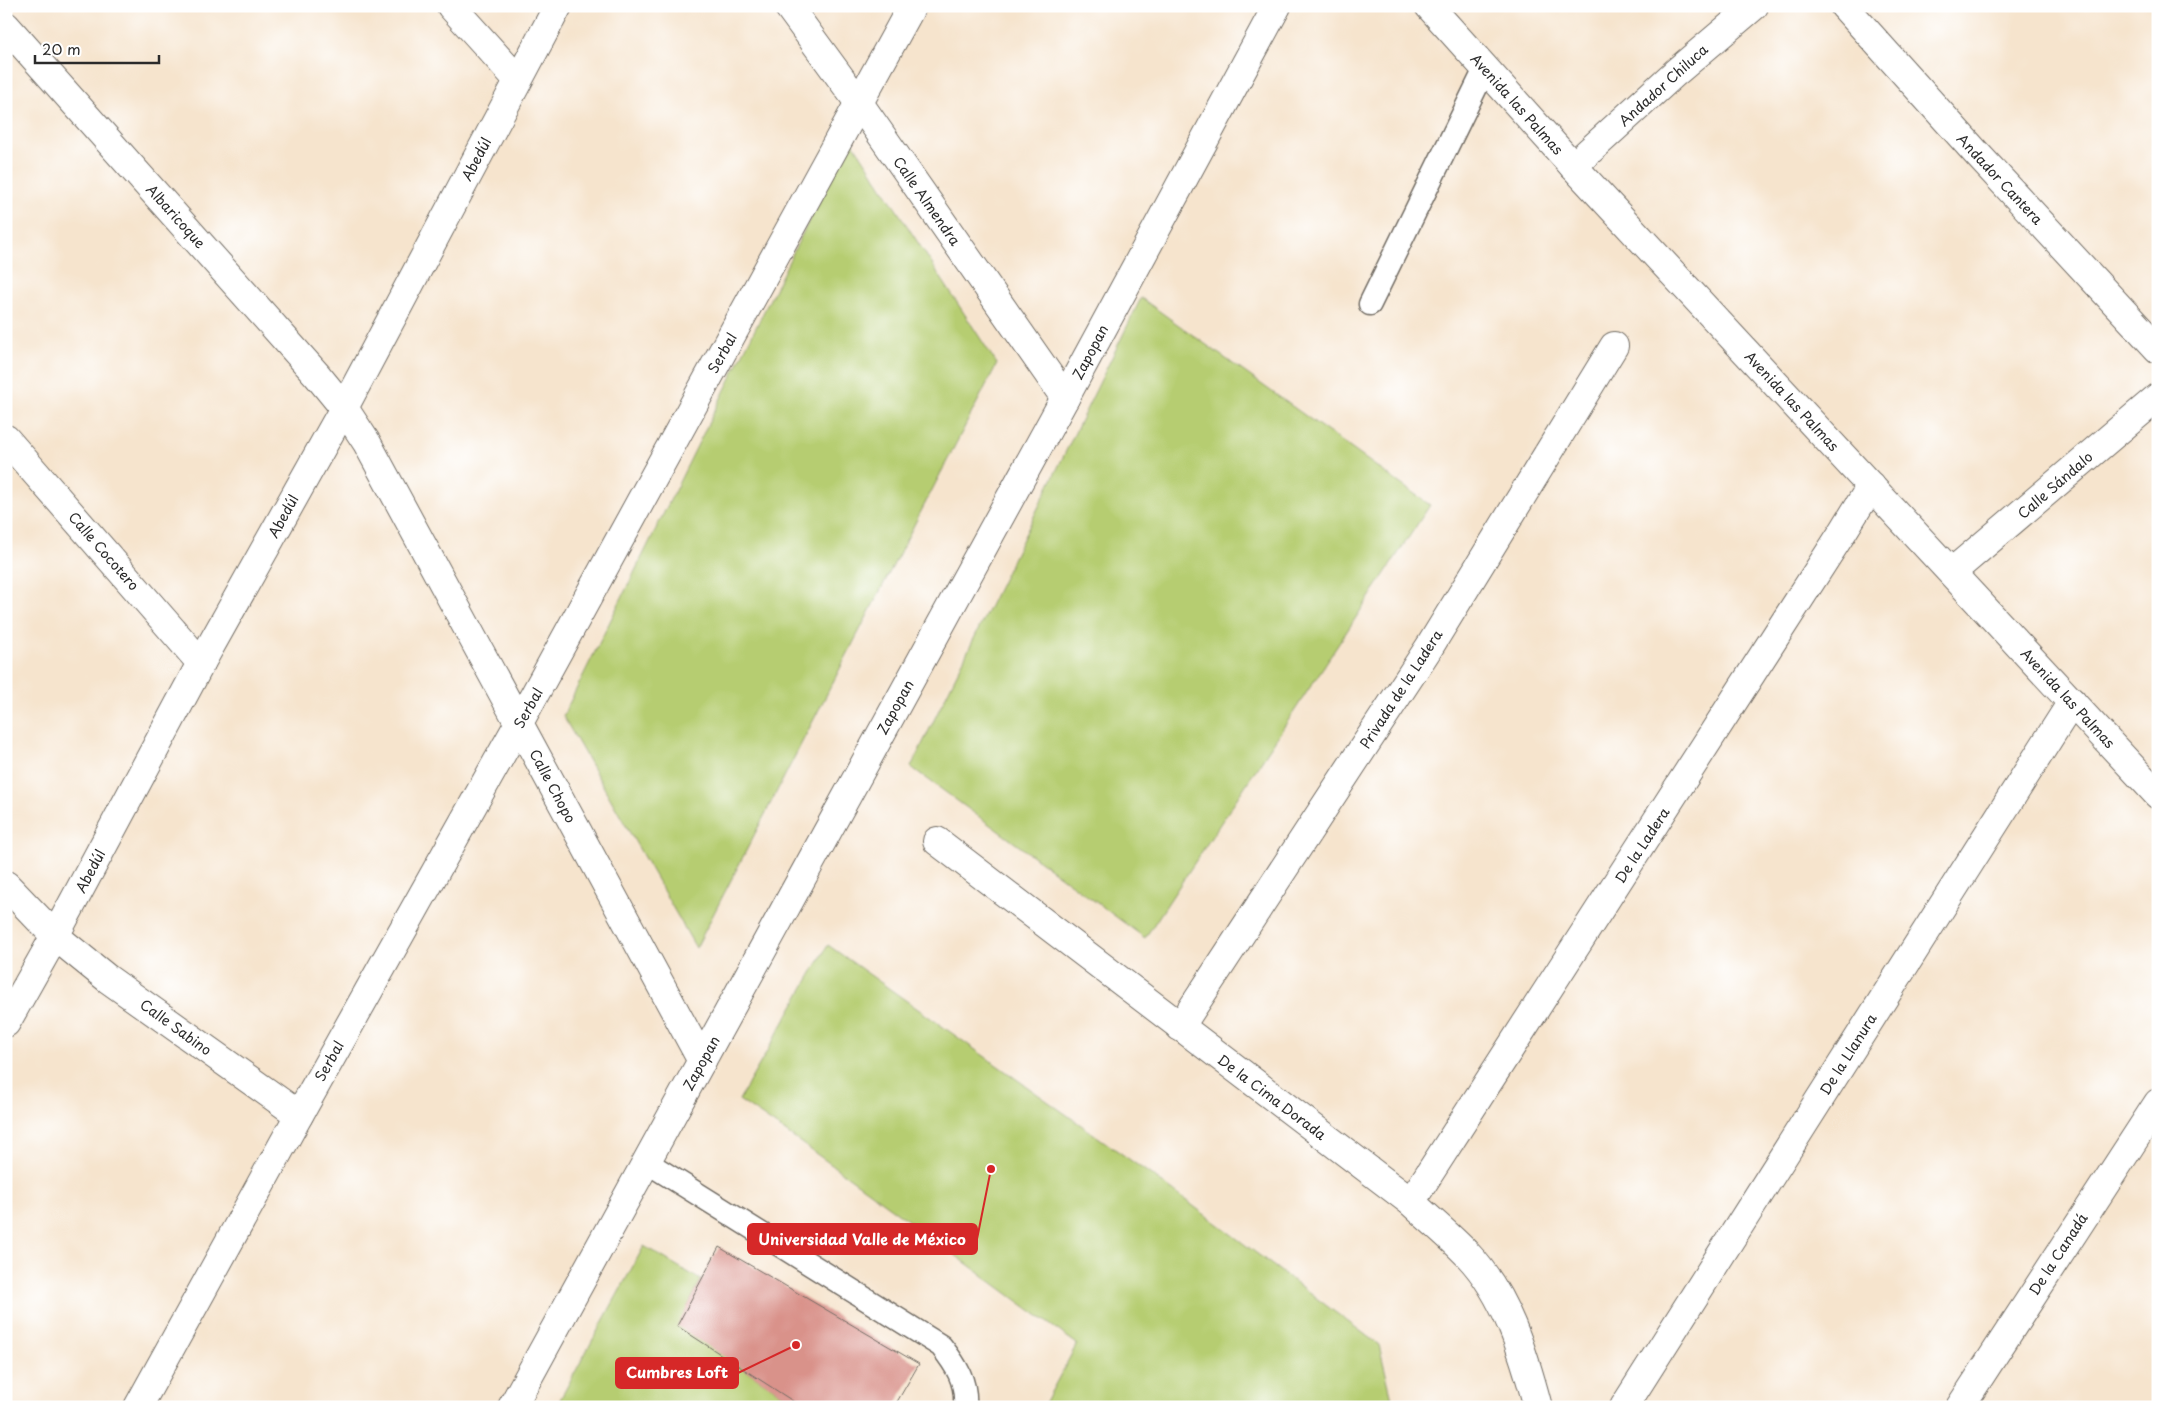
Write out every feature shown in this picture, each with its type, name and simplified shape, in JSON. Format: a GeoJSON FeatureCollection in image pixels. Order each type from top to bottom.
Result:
{"type":"FeatureCollection","features":[{"type":"Feature","properties":{"kind":"street"},"geometry":{"type":"LineString","coordinates":[[451,6],[518,80]]}},
{"type":"Feature","properties":{"kind":"street","name":"Abedúl"},"geometry":{"type":"LineString","coordinates":[[6,1023],[55,936],[201,663],[344,408],[558,6]]}},
{"type":"Feature","properties":{"kind":"street","name":"Calle Almendra"},"geometry":{"type":"LineString","coordinates":[[788,6],[859,103],[1065,398]]}},
{"type":"Feature","properties":{"kind":"street","name":"Serbal"},"geometry":{"type":"LineString","coordinates":[[138,1407],[519,724],[912,6]]}},
{"type":"Feature","properties":{"kind":"street","name":"Zapopan"},"geometry":{"type":"LineString","coordinates":[[512,1407],[1065,398],[1276,6]]}},
{"type":"Feature","properties":{"kind":"street","name":"Avenida las Palmas"},"geometry":{"type":"LineString","coordinates":[[1429,6],[1573,166],[2158,795]]}},
{"type":"Feature","properties":{"kind":"street","name":"Andador Chiluca"},"geometry":{"type":"LineString","coordinates":[[1573,166],[1675,72],[1754,6]]}},
{"type":"Feature","properties":{"kind":"street","name":"Andador Cantera"},"geometry":{"type":"LineString","coordinates":[[1844,6],[1985,163],[2158,350]]}},
{"type":"Feature","properties":{"kind":"street","name":"Albaricoque"},"geometry":{"type":"LineString","coordinates":[[6,26],[310,367],[344,408]]}},
{"type":"Feature","properties":{"kind":"street","name":"Privada de la Ladera"},"geometry":{"type":"LineString","coordinates":[[1180,1027],[1430,646],[1614,346]]}},
{"type":"Feature","properties":{"kind":"street","name":"Calle Sándalo"},"geometry":{"type":"LineString","coordinates":[[1952,572],[2158,397]]}},
{"type":"Feature","properties":{"kind":"street","name":"Calle Chopo"},"geometry":{"type":"LineString","coordinates":[[344,408],[367,443],[702,1062]]}},
{"type":"Feature","properties":{"kind":"street","name":"Calle Cocotero"},"geometry":{"type":"LineString","coordinates":[[6,439],[201,663]]}},
{"type":"Feature","properties":{"kind":"street","name":"De la Ladera"},"geometry":{"type":"LineString","coordinates":[[1411,1202],[1871,486]]}},
{"type":"Feature","properties":{"kind":"street","name":"De la Llanura"},"geometry":{"type":"LineString","coordinates":[[1624,1407],[2072,702]]}},
{"type":"Feature","properties":{"kind":"street","name":"De la Cima Dorada"},"geometry":{"type":"LineString","coordinates":[[937,841],[1411,1202],[1468,1255],[1496,1294],[1518,1338],[1538,1407]]}},
{"type":"Feature","properties":{"kind":"street","name":"Calle Sabino"},"geometry":{"type":"LineString","coordinates":[[6,885],[55,936],[108,979],[299,1116]]}},
{"type":"Feature","properties":{"kind":"street","name":"De la Canadá"},"geometry":{"type":"LineString","coordinates":[[1960,1407],[2158,1103]]}},
{"type":"Feature","properties":{"kind":"lane"},"geometry":{"type":"LineString","coordinates":[[1370,304],[1485,69]]}},
{"type":"Feature","properties":{"kind":"lane"},"geometry":{"type":"LineString","coordinates":[[646,1161],[941,1346],[958,1368],[966,1396],[965,1407]]}},
{"type":"Feature","properties":{"kind":"green space"},"geometry":{"type":"Polygon","coordinates":[[[850,138],[997,364],[696,948],[563,716],[850,138]]]}},
{"type":"Feature","properties":{"kind":"green space"},"geometry":{"type":"Polygon","coordinates":[[[1141,298],[1430,505],[1145,938],[911,767],[1141,298]]]}},
{"type":"Feature","properties":{"kind":"green space"},"geometry":{"type":"Polygon","coordinates":[[[828,945],[1164,1184],[1379,1345],[1394,1407],[1043,1407],[1077,1344],[867,1190],[739,1100],[828,945]]]}},
{"type":"Feature","properties":{"kind":"green space"},"geometry":{"type":"Polygon","coordinates":[[[644,1246],[701,1280],[678,1326],[802,1407],[556,1407],[644,1246]]]}},
{"type":"Feature","properties":{"kind":"building"},"geometry":{"type":"Polygon","coordinates":[[[719,1247],[919,1364],[894,1407],[802,1407],[677,1326],[719,1247]]]}},
{"type":"Feature","properties":{"kind":"place","name":"Universidad Valle de México"},"geometry":{"type":"Point","coordinates":[991,1169]}},
{"type":"Feature","properties":{"kind":"place","name":"Cumbres Loft"},"geometry":{"type":"Point","coordinates":[796,1345]}}]}
